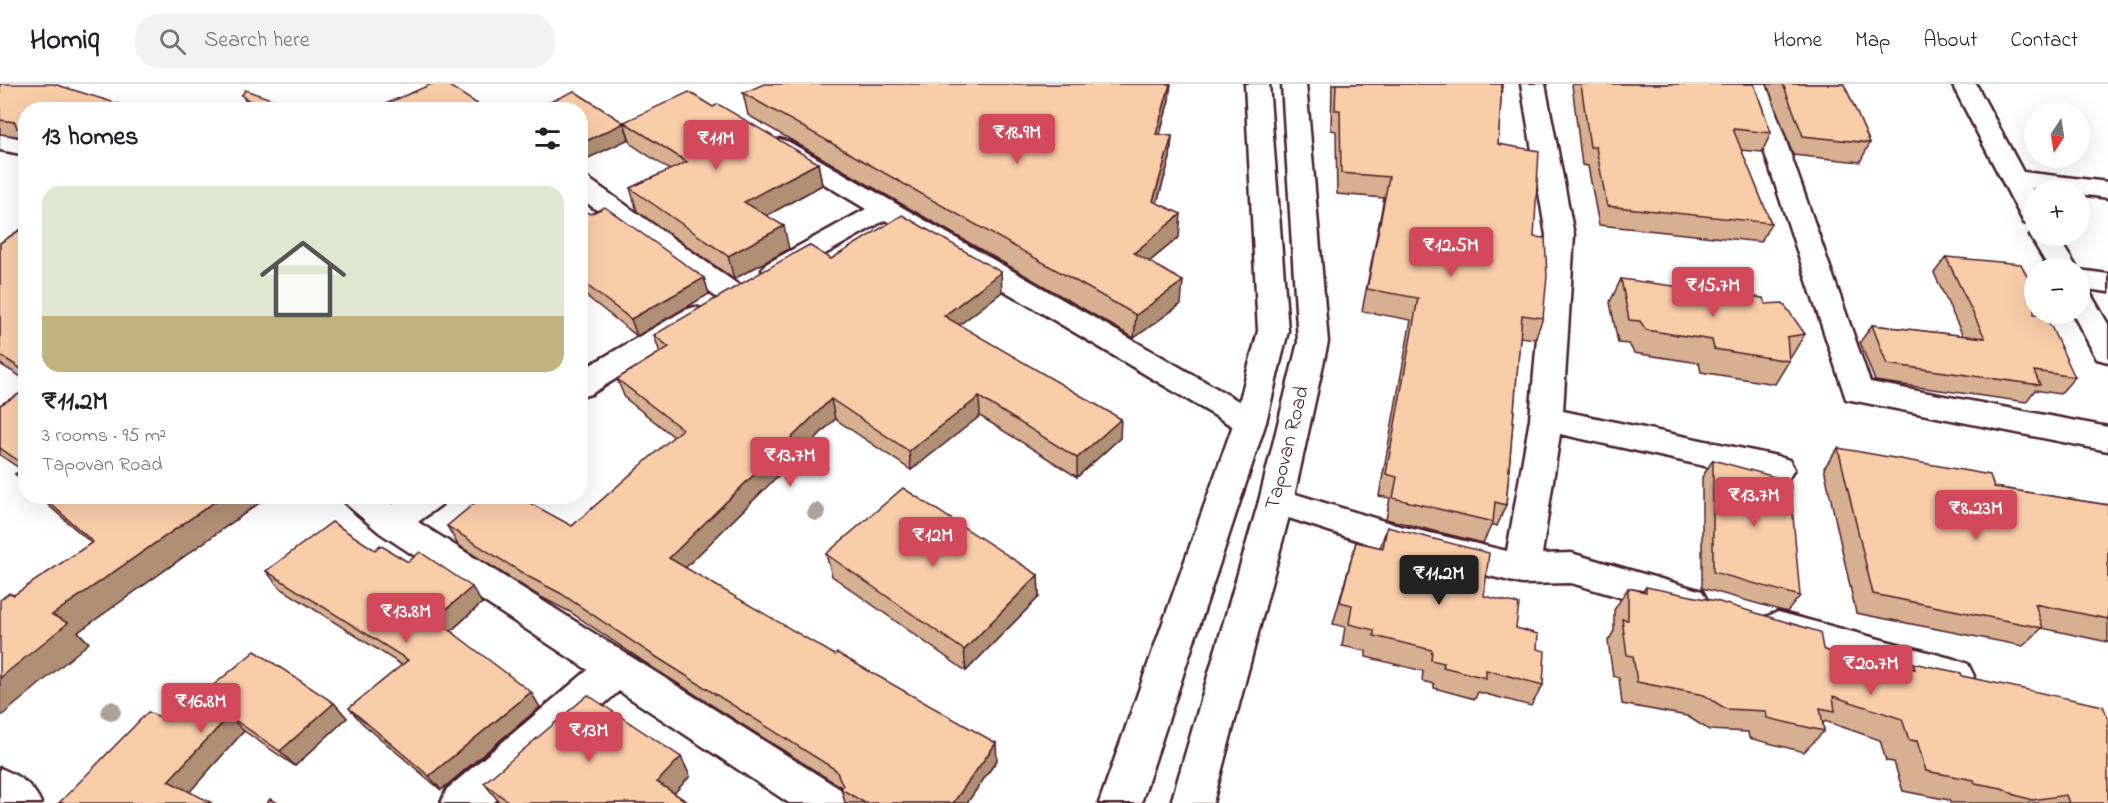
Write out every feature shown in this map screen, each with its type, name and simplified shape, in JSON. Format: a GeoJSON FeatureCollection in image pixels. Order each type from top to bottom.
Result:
{"type":"FeatureCollection","features":[{"type":"Feature","properties":{"kind":"street"},"geometry":{"type":"LineString","coordinates":[[1120,803],[1250,422],[1273,331],[1257,84]]}},
{"type":"Feature","properties":{"kind":"street","name":"Tapovan Road"},"geometry":{"type":"LineString","coordinates":[[1192,803],[1276,501],[1313,342],[1294,84]]}},
{"type":"Feature","properties":{"kind":"street"},"geometry":{"type":"LineString","coordinates":[[1522,569],[1546,419],[1560,235],[1533,84]]}},
{"type":"Feature","properties":{"kind":"street"},"geometry":{"type":"LineString","coordinates":[[1754,84],[1857,391],[2108,439]]}},
{"type":"Feature","properties":{"kind":"street"},"geometry":{"type":"LineString","coordinates":[[1964,84],[2024,199]]}},
{"type":"Feature","properties":{"kind":"street"},"geometry":{"type":"LineString","coordinates":[[753,131],[884,210],[1250,422]]}},
{"type":"Feature","properties":{"kind":"street"},"geometry":{"type":"LineString","coordinates":[[0,142],[18,146]]}},
{"type":"Feature","properties":{"kind":"street"},"geometry":{"type":"LineString","coordinates":[[2012,178],[2108,190]]}},
{"type":"Feature","properties":{"kind":"street"},"geometry":{"type":"LineString","coordinates":[[588,191],[733,295]]}},
{"type":"Feature","properties":{"kind":"street"},"geometry":{"type":"LineString","coordinates":[[588,382],[733,295],[884,210]]}},
{"type":"Feature","properties":{"kind":"street"},"geometry":{"type":"LineString","coordinates":[[2090,281],[2108,283]]}},
{"type":"Feature","properties":{"kind":"street"},"geometry":{"type":"LineString","coordinates":[[2090,318],[2108,352]]}},
{"type":"Feature","properties":{"kind":"street"},"geometry":{"type":"LineString","coordinates":[[1546,419],[1777,469]]}},
{"type":"Feature","properties":{"kind":"street"},"geometry":{"type":"LineString","coordinates":[[1276,501],[1400,540],[1522,569],[1571,568],[1991,686]]}},
{"type":"Feature","properties":{"kind":"street"},"geometry":{"type":"LineString","coordinates":[[369,504],[392,523],[825,803]]}},
{"type":"Feature","properties":{"kind":"street"},"geometry":{"type":"LineString","coordinates":[[392,523],[418,504]]}},
{"type":"Feature","properties":{"kind":"street"},"geometry":{"type":"LineString","coordinates":[[462,803],[618,668]]}},
{"type":"Feature","properties":{"kind":"street"},"geometry":{"type":"LineString","coordinates":[[0,788],[21,803]]}},
{"type":"Feature","properties":{"kind":"building"},"geometry":{"type":"Polygon","coordinates":[[[0,84],[54,84],[112,102],[18,102],[18,128],[15,122],[0,120],[0,84]]]}},
{"type":"Feature","properties":{"kind":"building"},"geometry":{"type":"Polygon","coordinates":[[[432,84],[446,84],[474,102],[390,102],[432,84]]]}},
{"type":"Feature","properties":{"kind":"building"},"geometry":{"type":"Polygon","coordinates":[[[764,84],[1170,84],[1156,134],[1172,136],[1153,201],[1181,214],[1134,253],[1183,281],[1136,315],[743,93],[764,84]]]}},
{"type":"Feature","properties":{"kind":"building"},"geometry":{"type":"Polygon","coordinates":[[[1336,84],[1502,84],[1498,144],[1539,151],[1534,237],[1545,238],[1547,276],[1543,318],[1522,315],[1506,505],[1495,502],[1493,522],[1393,498],[1397,477],[1386,474],[1418,298],[1367,289],[1389,177],[1341,173],[1340,110],[1335,110],[1336,84]]]}},
{"type":"Feature","properties":{"kind":"building"},"geometry":{"type":"Polygon","coordinates":[[[1581,84],[1754,84],[1771,133],[1733,129],[1771,223],[1607,206],[1596,147],[1590,147],[1581,84]]]}},
{"type":"Feature","properties":{"kind":"building"},"geometry":{"type":"Polygon","coordinates":[[[1783,84],[1844,84],[1870,143],[1803,136],[1783,84]]]}},
{"type":"Feature","properties":{"kind":"building"},"geometry":{"type":"Polygon","coordinates":[[[245,90],[280,102],[251,102],[242,95],[245,90]]]}},
{"type":"Feature","properties":{"kind":"building"},"geometry":{"type":"Polygon","coordinates":[[[574,91],[624,123],[588,140],[588,102],[550,102],[574,91]]]}},
{"type":"Feature","properties":{"kind":"building"},"geometry":{"type":"Polygon","coordinates":[[[689,92],[713,107],[718,104],[818,163],[744,202],[784,226],[728,256],[630,188],[687,162],[624,122],[689,92]]]}},
{"type":"Feature","properties":{"kind":"building"},"geometry":{"type":"Polygon","coordinates":[[[605,207],[704,278],[631,319],[588,286],[588,213],[605,207]]]}},
{"type":"Feature","properties":{"kind":"building"},"geometry":{"type":"Polygon","coordinates":[[[902,215],[1001,272],[944,316],[1121,419],[1077,458],[979,397],[909,451],[831,399],[669,558],[835,655],[837,653],[996,743],[953,803],[865,803],[841,789],[843,786],[836,770],[650,653],[560,593],[529,577],[447,526],[473,504],[532,504],[572,526],[682,429],[617,379],[669,347],[654,335],[809,245],[831,259],[902,215]]]}},
{"type":"Feature","properties":{"kind":"building"},"geometry":{"type":"Polygon","coordinates":[[[18,231],[18,367],[0,355],[0,243],[18,231]]]}},
{"type":"Feature","properties":{"kind":"building"},"geometry":{"type":"Polygon","coordinates":[[[1946,257],[2021,264],[2024,270],[2024,324],[2050,324],[2075,377],[2034,371],[2040,385],[1887,364],[1872,325],[1985,338],[1946,257]]]}},
{"type":"Feature","properties":{"kind":"building"},"geometry":{"type":"Polygon","coordinates":[[[1621,279],[1763,298],[1765,304],[1783,303],[1805,334],[1787,337],[1789,361],[1714,349],[1712,340],[1646,330],[1640,321],[1629,320],[1621,279]]]}},
{"type":"Feature","properties":{"kind":"building"},"geometry":{"type":"Polygon","coordinates":[[[18,395],[18,460],[0,448],[0,405],[18,395]]]}},
{"type":"Feature","properties":{"kind":"building"},"geometry":{"type":"Polygon","coordinates":[[[1838,448],[1990,475],[1994,487],[2108,505],[2108,619],[2035,604],[2043,628],[1873,594],[1838,448]]]}},
{"type":"Feature","properties":{"kind":"building"},"geometry":{"type":"Polygon","coordinates":[[[1713,460],[1790,481],[1800,596],[1713,572],[1713,460]]]}},
{"type":"Feature","properties":{"kind":"building"},"geometry":{"type":"Polygon","coordinates":[[[903,488],[1038,575],[964,650],[826,554],[903,488]]]}},
{"type":"Feature","properties":{"kind":"building"},"geometry":{"type":"Polygon","coordinates":[[[51,504],[212,504],[52,615],[68,623],[0,678],[0,600],[9,593],[14,595],[93,542],[51,504]]]}},
{"type":"Feature","properties":{"kind":"building"},"geometry":{"type":"Polygon","coordinates":[[[332,522],[375,550],[380,545],[408,562],[420,552],[472,587],[435,619],[531,692],[429,776],[349,708],[408,660],[266,571],[332,522]]]}},
{"type":"Feature","properties":{"kind":"building"},"geometry":{"type":"Polygon","coordinates":[[[1387,527],[1489,553],[1484,596],[1519,604],[1516,628],[1538,634],[1537,649],[1545,651],[1543,685],[1486,670],[1486,678],[1443,667],[1444,663],[1431,660],[1432,650],[1374,636],[1374,630],[1349,624],[1352,605],[1340,602],[1356,542],[1383,548],[1387,527]]]}},
{"type":"Feature","properties":{"kind":"building"},"geometry":{"type":"Polygon","coordinates":[[[1646,587],[1716,601],[1820,632],[1823,649],[1833,653],[1915,669],[1913,663],[1961,673],[1962,676],[2103,706],[2108,718],[2108,803],[2069,803],[2066,795],[2032,800],[2002,788],[1975,783],[1974,780],[1926,771],[1917,741],[1909,740],[1902,719],[1833,696],[1835,711],[1820,708],[1824,731],[1767,718],[1766,711],[1726,709],[1704,695],[1637,682],[1633,656],[1627,655],[1622,619],[1628,620],[1628,588],[1646,592],[1646,587]]]}},
{"type":"Feature","properties":{"kind":"building"},"geometry":{"type":"Polygon","coordinates":[[[255,651],[334,703],[280,751],[229,716],[168,781],[212,803],[59,803],[148,712],[170,721],[255,651]]]}},
{"type":"Feature","properties":{"kind":"building"},"geometry":{"type":"Polygon","coordinates":[[[588,695],[681,757],[657,782],[689,803],[509,803],[484,783],[588,695]]]}}]}
